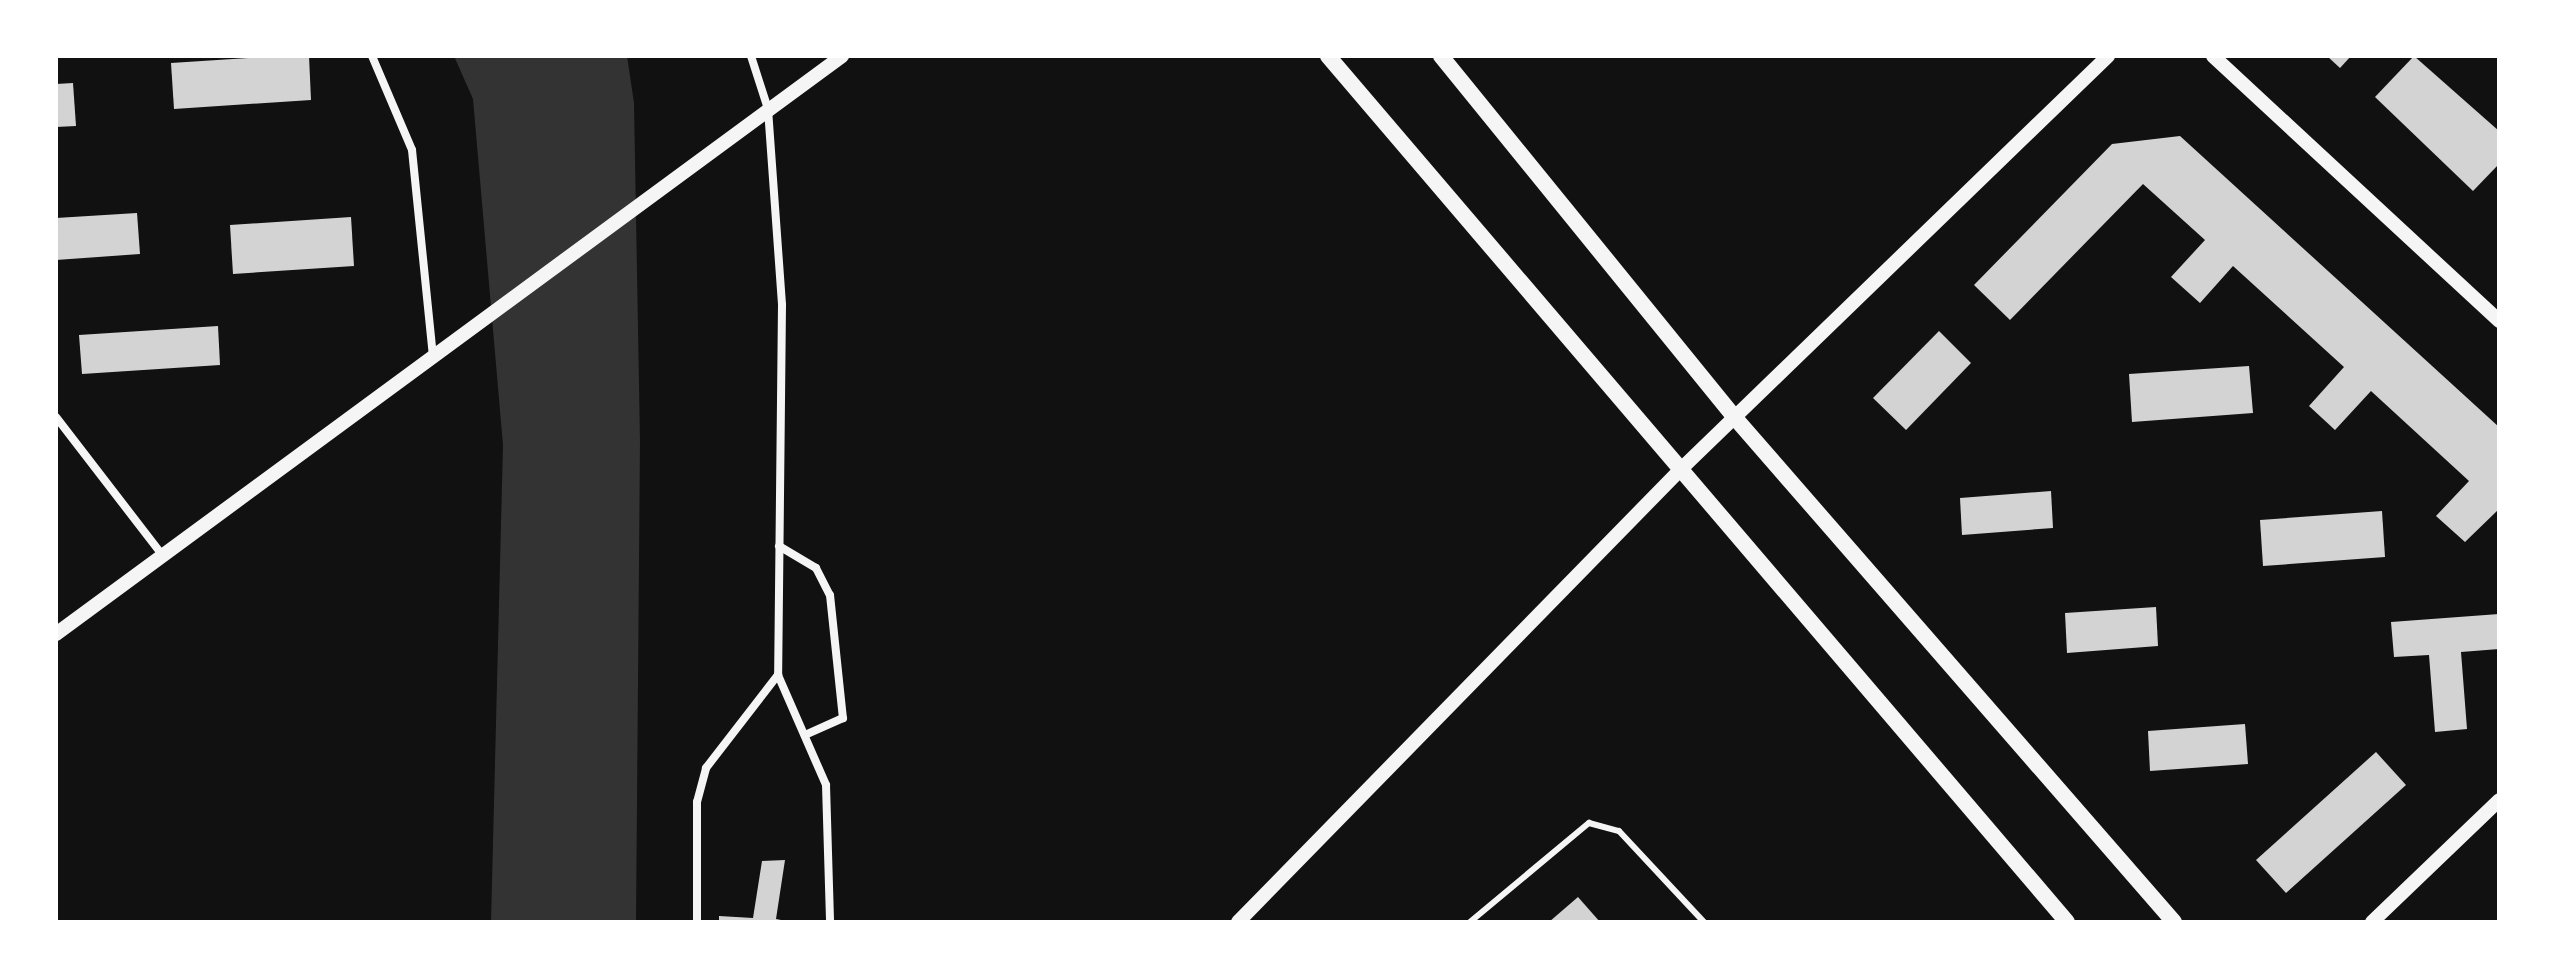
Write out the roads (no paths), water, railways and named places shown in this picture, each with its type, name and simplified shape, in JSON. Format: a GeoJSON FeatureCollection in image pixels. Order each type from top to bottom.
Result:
{"type":"FeatureCollection","features":[{"type":"Feature","properties":{"kind":"main road"},"geometry":{"type":"LineString","coordinates":[[1328,56],[2067,922]]}},
{"type":"Feature","properties":{"kind":"main road"},"geometry":{"type":"LineString","coordinates":[[1441,56],[1736,419],[2174,922]]}},
{"type":"Feature","properties":{"kind":"street"},"geometry":{"type":"LineString","coordinates":[[372,56],[412,150],[433,357]]}},
{"type":"Feature","properties":{"kind":"street"},"geometry":{"type":"LineString","coordinates":[[751,56],[768,109],[782,305],[778,675],[805,735],[833,816],[830,922]]}},
{"type":"Feature","properties":{"kind":"street"},"geometry":{"type":"LineString","coordinates":[[56,634],[842,56]]}},
{"type":"Feature","properties":{"kind":"street"},"geometry":{"type":"LineString","coordinates":[[1238,922],[1679,471],[2108,56]]}},
{"type":"Feature","properties":{"kind":"street"},"geometry":{"type":"LineString","coordinates":[[2213,56],[2499,321]]}},
{"type":"Feature","properties":{"kind":"street"},"geometry":{"type":"LineString","coordinates":[[56,417],[164,557]]}},
{"type":"Feature","properties":{"kind":"street"},"geometry":{"type":"LineString","coordinates":[[779,546],[816,568],[830,595],[843,718],[805,735]]}},
{"type":"Feature","properties":{"kind":"street"},"geometry":{"type":"LineString","coordinates":[[697,922],[697,802],[706,768],[778,675]]}},
{"type":"Feature","properties":{"kind":"street"},"geometry":{"type":"LineString","coordinates":[[2372,922],[2499,800]]}},
{"type":"Feature","properties":{"kind":"lane"},"geometry":{"type":"LineString","coordinates":[[1470,922],[1589,823],[1619,831],[1704,922]]}}]}
